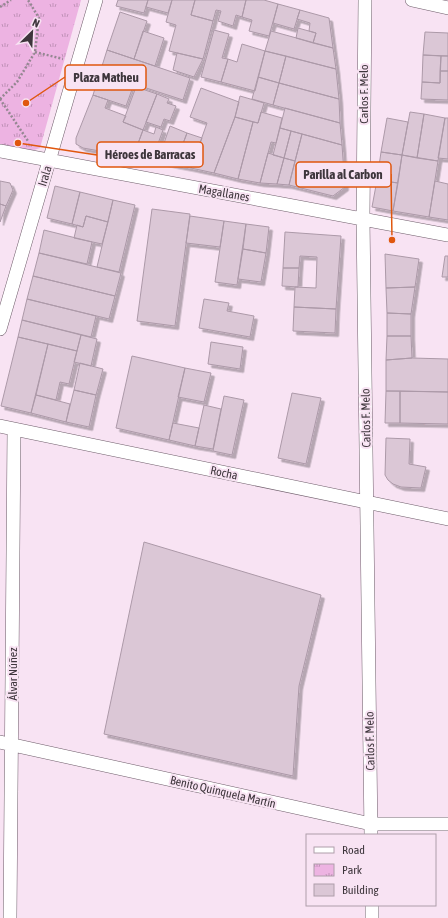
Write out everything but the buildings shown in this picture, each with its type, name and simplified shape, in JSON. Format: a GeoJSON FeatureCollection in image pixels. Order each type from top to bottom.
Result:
{"type":"FeatureCollection","features":[{"type":"Feature","properties":{"kind":"street","name":"Irala"},"geometry":{"type":"LineString","coordinates":[[0,329],[96,0]]}},
{"type":"Feature","properties":{"kind":"street","name":"Carlos F. Melo"},"geometry":{"type":"LineString","coordinates":[[365,0],[363,218],[371,830]]}},
{"type":"Feature","properties":{"kind":"street"},"geometry":{"type":"LineString","coordinates":[[412,0],[448,8]]}},
{"type":"Feature","properties":{"kind":"street","name":"Magallanes"},"geometry":{"type":"LineString","coordinates":[[0,151],[448,235]]}},
{"type":"Feature","properties":{"kind":"street","name":"Rocha"},"geometry":{"type":"LineString","coordinates":[[0,426],[448,519]]}},
{"type":"Feature","properties":{"kind":"street","name":"Álvar Núñez"},"geometry":{"type":"LineString","coordinates":[[10,918],[6,744],[14,429]]}},
{"type":"Feature","properties":{"kind":"street","name":"Benito Quinquela Martín"},"geometry":{"type":"LineString","coordinates":[[6,744],[371,830],[448,824]]}},
{"type":"Feature","properties":{"kind":"street"},"geometry":{"type":"LineString","coordinates":[[372,906],[372,918]]}},
{"type":"Feature","properties":{"kind":"path"},"geometry":{"type":"LineString","coordinates":[[0,7],[11,0]]}},
{"type":"Feature","properties":{"kind":"path"},"geometry":{"type":"LineString","coordinates":[[28,0],[39,18],[35,52],[17,82],[0,99],[30,144]]}},
{"type":"Feature","properties":{"kind":"path"},"geometry":{"type":"LineString","coordinates":[[35,52],[78,62]]}},
{"type":"Feature","properties":{"kind":"green space"},"geometry":{"type":"Polygon","coordinates":[[[0,0],[81,0],[40,148],[28,152],[0,147],[0,0]]]}},
{"type":"Feature","properties":{"kind":"place","name":"Plaza Matheu"},"geometry":{"type":"Point","coordinates":[26,103]}},
{"type":"Feature","properties":{"kind":"place","name":"Héroes de Barracas"},"geometry":{"type":"Point","coordinates":[18,143]}},
{"type":"Feature","properties":{"kind":"place","name":"Parilla al Carbon"},"geometry":{"type":"Point","coordinates":[392,240]}}]}
